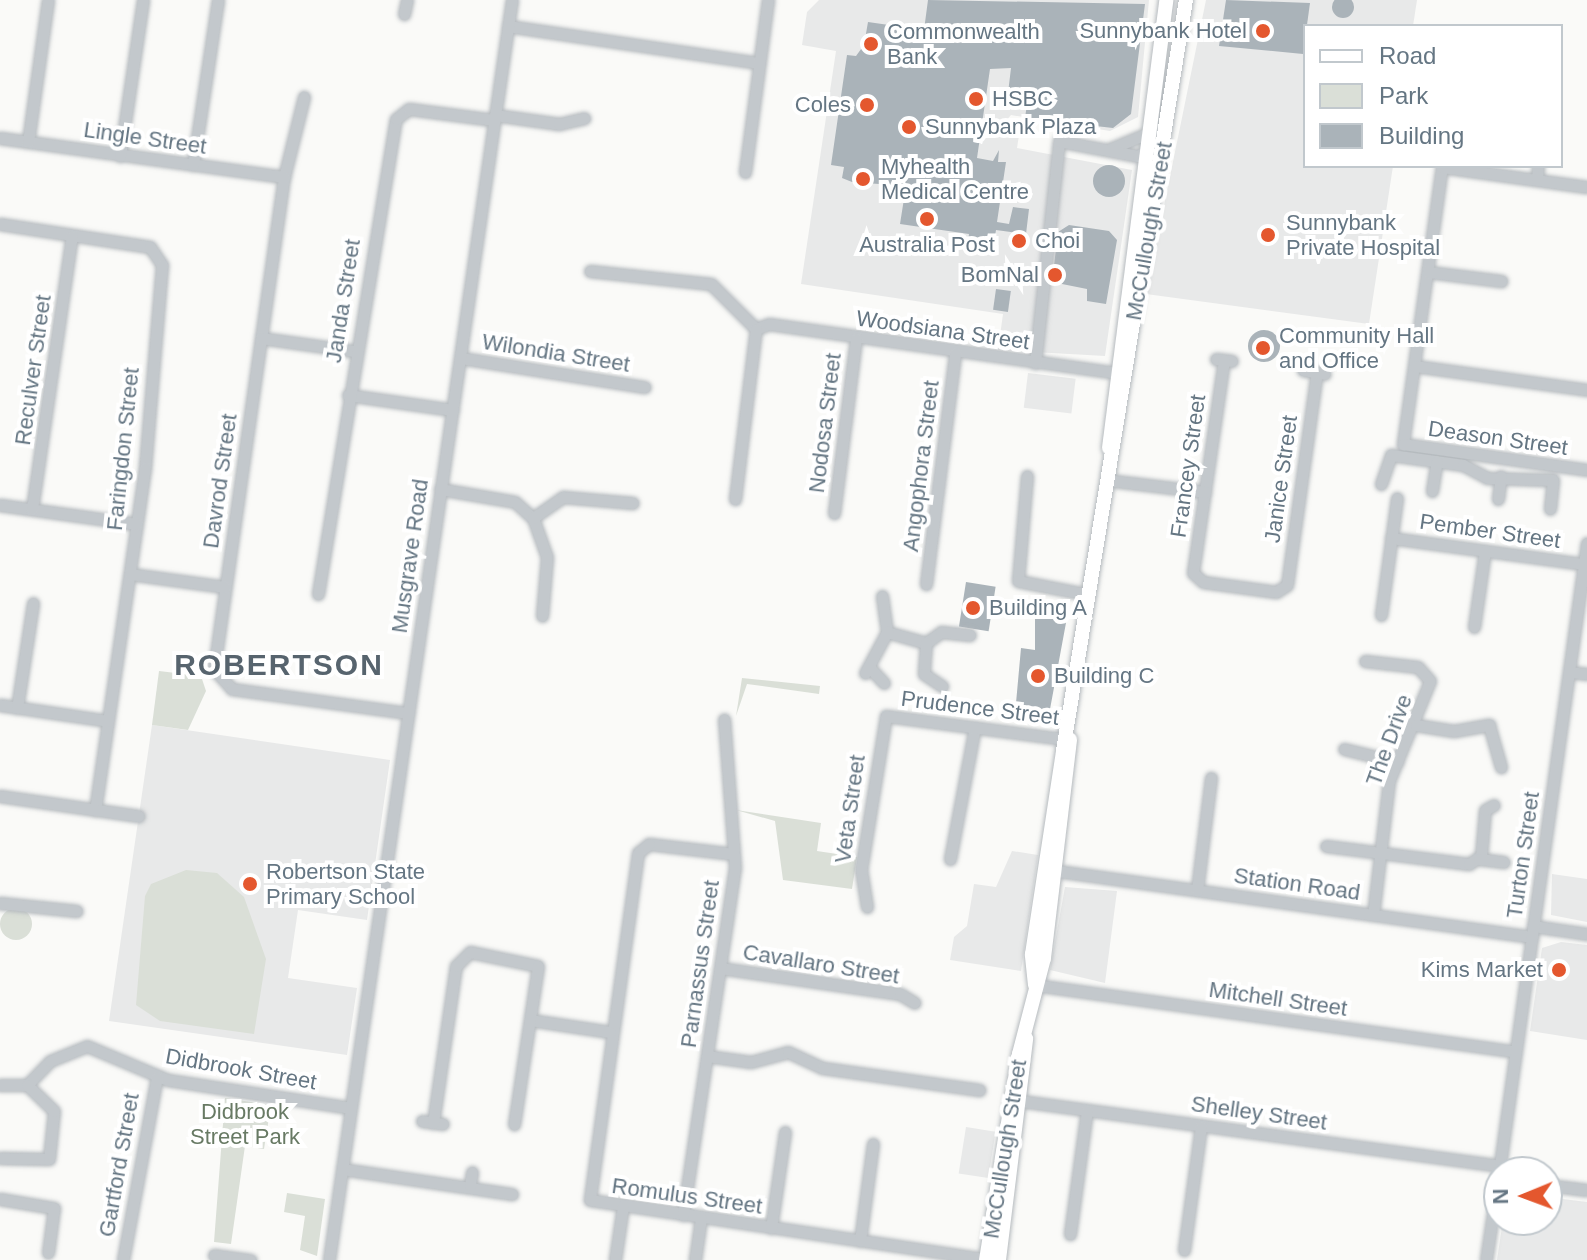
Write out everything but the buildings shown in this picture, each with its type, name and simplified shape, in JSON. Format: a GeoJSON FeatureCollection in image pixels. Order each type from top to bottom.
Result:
{"type":"FeatureCollection","features":[{"type":"Feature","properties":{"kind":"main road","name":"McCullough Street"},"geometry":{"type":"LineString","coordinates":[[1121,374],[1186,0]]}},
{"type":"Feature","properties":{"kind":"main road","name":"McCullough Street"},"geometry":{"type":"LineString","coordinates":[[996,1260],[1121,374],[1164,2]]}},
{"type":"Feature","properties":{"kind":"main road","name":"McCullough Street"},"geometry":{"type":"LineString","coordinates":[[986,1260],[1017,1101]]}},
{"type":"Feature","properties":{"kind":"street"},"geometry":{"type":"LineString","coordinates":[[28,142],[48,0]]}},
{"type":"Feature","properties":{"kind":"street"},"geometry":{"type":"LineString","coordinates":[[120,156],[143,0]]}},
{"type":"Feature","properties":{"kind":"street"},"geometry":{"type":"LineString","coordinates":[[193,165],[218,0]]}},
{"type":"Feature","properties":{"kind":"street"},"geometry":{"type":"LineString","coordinates":[[404,14],[407,0]]}},
{"type":"Feature","properties":{"kind":"street","name":"Musgrave Road"},"geometry":{"type":"LineString","coordinates":[[329,1260],[512,0]]}},
{"type":"Feature","properties":{"kind":"street"},"geometry":{"type":"LineString","coordinates":[[745,172],[768,0]]}},
{"type":"Feature","properties":{"kind":"street"},"geometry":{"type":"LineString","coordinates":[[508,26],[759,63]]}},
{"type":"Feature","properties":{"kind":"street","name":"Davrod Street"},"geometry":{"type":"LineString","coordinates":[[304,97],[284,177],[214,669],[223,684],[408,713]]}},
{"type":"Feature","properties":{"kind":"street","name":"Janda Street"},"geometry":{"type":"LineString","coordinates":[[318,594],[354,351],[401,111],[495,118]]}},
{"type":"Feature","properties":{"kind":"street"},"geometry":{"type":"LineString","coordinates":[[495,118],[559,124],[584,118]]}},
{"type":"Feature","properties":{"kind":"street"},"geometry":{"type":"LineString","coordinates":[[1035,363],[1059,141],[1146,153],[1167,120]]}},
{"type":"Feature","properties":{"kind":"street"},"geometry":{"type":"LineString","coordinates":[[1110,149],[1148,133]]}},
{"type":"Feature","properties":{"kind":"street","name":"Lingle Street"},"geometry":{"type":"LineString","coordinates":[[0,138],[284,177]]}},
{"type":"Feature","properties":{"kind":"street"},"geometry":{"type":"LineString","coordinates":[[1442,168],[1415,366],[1587,390]]}},
{"type":"Feature","properties":{"kind":"street"},"geometry":{"type":"LineString","coordinates":[[1456,168],[1587,187]]}},
{"type":"Feature","properties":{"kind":"street"},"geometry":{"type":"LineString","coordinates":[[1537,180],[1538,168]]}},
{"type":"Feature","properties":{"kind":"street","name":"Faringdon Street"},"geometry":{"type":"LineString","coordinates":[[0,224],[150,247],[162,265],[137,524],[95,810]]}},
{"type":"Feature","properties":{"kind":"street","name":"Reculver Street"},"geometry":{"type":"LineString","coordinates":[[32,509],[72,236]]}},
{"type":"Feature","properties":{"kind":"street"},"geometry":{"type":"LineString","coordinates":[[590,271],[711,284],[756,329],[735,499]]}},
{"type":"Feature","properties":{"kind":"street"},"geometry":{"type":"LineString","coordinates":[[1428,272],[1501,281]]}},
{"type":"Feature","properties":{"kind":"street","name":"Woodsiana Street"},"geometry":{"type":"LineString","coordinates":[[756,329],[769,324],[955,353],[1121,374]]}},
{"type":"Feature","properties":{"kind":"street"},"geometry":{"type":"LineString","coordinates":[[261,338],[354,351]]}},
{"type":"Feature","properties":{"kind":"street","name":"Nodosa Street"},"geometry":{"type":"LineString","coordinates":[[834,513],[856,338]]}},
{"type":"Feature","properties":{"kind":"street","name":"Angophora Street"},"geometry":{"type":"LineString","coordinates":[[926,584],[955,353]]}},
{"type":"Feature","properties":{"kind":"street","name":"Wilondia Street"},"geometry":{"type":"LineString","coordinates":[[461,358],[645,387]]}},
{"type":"Feature","properties":{"kind":"street","name":"Francey Street"},"geometry":{"type":"LineString","coordinates":[[1196,578],[1224,360]]}},
{"type":"Feature","properties":{"kind":"street","name":"Deason Street"},"geometry":{"type":"LineString","coordinates":[[1415,366],[1403,444],[1587,470]]}},
{"type":"Feature","properties":{"kind":"street","name":"Janice Street"},"geometry":{"type":"LineString","coordinates":[[1196,578],[1282,590],[1321,373],[1303,370]]}},
{"type":"Feature","properties":{"kind":"street"},"geometry":{"type":"LineString","coordinates":[[348,395],[453,410]]}},
{"type":"Feature","properties":{"kind":"street"},"geometry":{"type":"LineString","coordinates":[[1381,484],[1391,455],[1437,461],[1501,476],[1553,480],[1550,509]]}},
{"type":"Feature","properties":{"kind":"street"},"geometry":{"type":"LineString","coordinates":[[1432,491],[1437,461]]}},
{"type":"Feature","properties":{"kind":"street"},"geometry":{"type":"LineString","coordinates":[[1027,476],[1018,581],[1090,595]]}},
{"type":"Feature","properties":{"kind":"street"},"geometry":{"type":"LineString","coordinates":[[1498,499],[1501,476]]}},
{"type":"Feature","properties":{"kind":"street"},"geometry":{"type":"LineString","coordinates":[[1106,480],[1205,492]]}},
{"type":"Feature","properties":{"kind":"street"},"geometry":{"type":"LineString","coordinates":[[440,489],[515,502],[533,518],[547,557],[542,616]]}},
{"type":"Feature","properties":{"kind":"street"},"geometry":{"type":"LineString","coordinates":[[533,518],[563,497],[633,503]]}},
{"type":"Feature","properties":{"kind":"street"},"geometry":{"type":"LineString","coordinates":[[1381,615],[1397,498]]}},
{"type":"Feature","properties":{"kind":"street"},"geometry":{"type":"LineString","coordinates":[[0,505],[137,524]]}},
{"type":"Feature","properties":{"kind":"street","name":"Pember Street"},"geometry":{"type":"LineString","coordinates":[[1391,538],[1584,564]]}},
{"type":"Feature","properties":{"kind":"street","name":"Turton Street"},"geometry":{"type":"LineString","coordinates":[[1501,1156],[1587,543]]}},
{"type":"Feature","properties":{"kind":"street"},"geometry":{"type":"LineString","coordinates":[[1474,627],[1485,551]]}},
{"type":"Feature","properties":{"kind":"street"},"geometry":{"type":"LineString","coordinates":[[130,574],[225,587]]}},
{"type":"Feature","properties":{"kind":"street"},"geometry":{"type":"LineString","coordinates":[[882,596],[887,632],[868,671],[884,683]]}},
{"type":"Feature","properties":{"kind":"street"},"geometry":{"type":"LineString","coordinates":[[17,708],[33,603]]}},
{"type":"Feature","properties":{"kind":"street"},"geometry":{"type":"LineString","coordinates":[[887,632],[926,643]]}},
{"type":"Feature","properties":{"kind":"street"},"geometry":{"type":"LineString","coordinates":[[926,643],[941,632],[970,635]]}},
{"type":"Feature","properties":{"kind":"street"},"geometry":{"type":"LineString","coordinates":[[926,643],[924,674],[942,686]]}},
{"type":"Feature","properties":{"kind":"street","name":"The Drive"},"geometry":{"type":"LineString","coordinates":[[1365,661],[1428,674],[1416,725],[1397,762],[1373,915]]}},
{"type":"Feature","properties":{"kind":"street"},"geometry":{"type":"LineString","coordinates":[[1569,672],[1587,674]]}},
{"type":"Feature","properties":{"kind":"street"},"geometry":{"type":"LineString","coordinates":[[0,705],[108,721]]}},
{"type":"Feature","properties":{"kind":"street","name":"Prudence Street"},"geometry":{"type":"LineString","coordinates":[[886,716],[1070,740]]}},
{"type":"Feature","properties":{"kind":"street","name":"Veta Street"},"geometry":{"type":"LineString","coordinates":[[867,907],[861,870],[886,716]]}},
{"type":"Feature","properties":{"kind":"street","name":"Parnassus Street"},"geometry":{"type":"LineString","coordinates":[[683,1215],[734,854],[724,719]]}},
{"type":"Feature","properties":{"kind":"street"},"geometry":{"type":"LineString","coordinates":[[1416,725],[1454,731],[1489,725],[1501,767]]}},
{"type":"Feature","properties":{"kind":"street"},"geometry":{"type":"LineString","coordinates":[[950,859],[975,727]]}},
{"type":"Feature","properties":{"kind":"street"},"geometry":{"type":"LineString","coordinates":[[1344,749],[1397,762]]}},
{"type":"Feature","properties":{"kind":"street"},"geometry":{"type":"LineString","coordinates":[[1197,890],[1211,778]]}},
{"type":"Feature","properties":{"kind":"street"},"geometry":{"type":"LineString","coordinates":[[0,796],[139,816]]}},
{"type":"Feature","properties":{"kind":"street"},"geometry":{"type":"LineString","coordinates":[[1479,859],[1485,810],[1494,805]]}},
{"type":"Feature","properties":{"kind":"street","name":"Romulus Street"},"geometry":{"type":"LineString","coordinates":[[734,854],[641,845],[587,1189],[590,1200],[996,1260]]}},
{"type":"Feature","properties":{"kind":"street"},"geometry":{"type":"LineString","coordinates":[[1326,846],[1458,864],[1479,859],[1504,862]]}},
{"type":"Feature","properties":{"kind":"street","name":"Station Road"},"geometry":{"type":"LineString","coordinates":[[1051,870],[1373,915],[1533,932],[1587,934]]}},
{"type":"Feature","properties":{"kind":"street"},"geometry":{"type":"LineString","coordinates":[[0,903],[77,911]]}},
{"type":"Feature","properties":{"kind":"street"},"geometry":{"type":"LineString","coordinates":[[433,1123],[459,959],[470,952],[538,966],[514,1124]]}},
{"type":"Feature","properties":{"kind":"street","name":"Cavallaro Street"},"geometry":{"type":"LineString","coordinates":[[720,968],[900,994],[915,1003]]}},
{"type":"Feature","properties":{"kind":"street","name":"Mitchell Street"},"geometry":{"type":"LineString","coordinates":[[1035,985],[1515,1052]]}},
{"type":"Feature","properties":{"kind":"street"},"geometry":{"type":"LineString","coordinates":[[530,1020],[610,1032]]}},
{"type":"Feature","properties":{"kind":"street","name":"Didbrook Street"},"geometry":{"type":"LineString","coordinates":[[27,1085],[50,1061],[87,1046],[157,1077],[351,1108]]}},
{"type":"Feature","properties":{"kind":"street"},"geometry":{"type":"LineString","coordinates":[[707,1056],[751,1062],[788,1052],[823,1068],[979,1090]]}},
{"type":"Feature","properties":{"kind":"street","name":"Gartford Street"},"geometry":{"type":"LineString","coordinates":[[123,1260],[157,1077]]}},
{"type":"Feature","properties":{"kind":"street"},"geometry":{"type":"LineString","coordinates":[[0,1085],[27,1085],[54,1111],[49,1159],[0,1158]]}},
{"type":"Feature","properties":{"kind":"street","name":"Shelley Street"},"geometry":{"type":"LineString","coordinates":[[1017,1101],[1201,1126],[1483,1170]]}},
{"type":"Feature","properties":{"kind":"street"},"geometry":{"type":"LineString","coordinates":[[1070,1234],[1087,1110]]}},
{"type":"Feature","properties":{"kind":"street"},"geometry":{"type":"LineString","coordinates":[[1184,1250],[1201,1126]]}},
{"type":"Feature","properties":{"kind":"street"},"geometry":{"type":"LineString","coordinates":[[771,1228],[785,1132]]}},
{"type":"Feature","properties":{"kind":"street"},"geometry":{"type":"LineString","coordinates":[[860,1241],[873,1144]]}},
{"type":"Feature","properties":{"kind":"street"},"geometry":{"type":"LineString","coordinates":[[342,1169],[470,1185],[512,1194]]}},
{"type":"Feature","properties":{"kind":"street"},"geometry":{"type":"LineString","coordinates":[[470,1185],[472,1172]]}},
{"type":"Feature","properties":{"kind":"street"},"geometry":{"type":"LineString","coordinates":[[1563,1187],[1587,1190]]}},
{"type":"Feature","properties":{"kind":"street"},"geometry":{"type":"LineString","coordinates":[[0,1199],[54,1208],[48,1253]]}},
{"type":"Feature","properties":{"kind":"street"},"geometry":{"type":"LineString","coordinates":[[615,1260],[623,1206]]}},
{"type":"Feature","properties":{"kind":"street"},"geometry":{"type":"LineString","coordinates":[[695,1260],[701,1218]]}},
{"type":"Feature","properties":{"kind":"street","name":"Turton Street"},"geometry":{"type":"LineString","coordinates":[[1486,1260],[1490,1236]]}},
{"type":"Feature","properties":{"kind":"street"},"geometry":{"type":"LineString","coordinates":[[214,1255],[251,1260]]}},
{"type":"Feature","properties":{"kind":"shaded area","name":"Sunnybank Plaza"},"geometry":{"type":"Polygon","coordinates":[[[819,0],[1149,0],[1138,117],[1110,131],[1011,115],[1005,122],[1020,129],[1017,148],[1132,170],[1105,356],[998,350],[1003,314],[801,284],[836,51],[802,45],[807,12],[819,0]]]}},
{"type":"Feature","properties":{"kind":"shaded area","name":"Sunnybank Private Hospital"},"geometry":{"type":"Polygon","coordinates":[[[1206,0],[1417,0],[1413,24],[1303,24],[1303,168],[1393,168],[1369,324],[1146,294],[1206,0]]]}},
{"type":"Feature","properties":{"kind":"shaded area"},"geometry":{"type":"Polygon","coordinates":[[[1028,373],[1076,379],[1071,414],[1024,408],[1028,373]]]}},
{"type":"Feature","properties":{"kind":"shaded area","name":"Robertson State Primary School"},"geometry":{"type":"Polygon","coordinates":[[[152,725],[390,760],[367,920],[298,910],[288,978],[357,988],[347,1055],[109,1021],[152,725]]]}},
{"type":"Feature","properties":{"kind":"shaded area"},"geometry":{"type":"Polygon","coordinates":[[[1012,851],[1038,855],[1021,971],[950,960],[954,937],[967,926],[974,884],[996,887],[1012,851]]]}},
{"type":"Feature","properties":{"kind":"shaded area"},"geometry":{"type":"Polygon","coordinates":[[[1552,874],[1587,879],[1587,922],[1551,915],[1552,874]]]}},
{"type":"Feature","properties":{"kind":"shaded area"},"geometry":{"type":"Polygon","coordinates":[[[1065,887],[1117,891],[1105,983],[1050,970],[1065,887]]]}},
{"type":"Feature","properties":{"kind":"shaded area"},"geometry":{"type":"Polygon","coordinates":[[[1561,942],[1587,945],[1587,1040],[1530,1031],[1542,948],[1561,942]]]}},
{"type":"Feature","properties":{"kind":"shaded area"},"geometry":{"type":"Polygon","coordinates":[[[966,1127],[996,1132],[988,1178],[959,1173],[966,1127]]]}},
{"type":"Feature","properties":{"kind":"shaded area"},"geometry":{"type":"Polygon","coordinates":[[[1563,1199],[1587,1202],[1587,1260],[1497,1260],[1501,1236],[1563,1236],[1563,1199]]]}},
{"type":"Feature","properties":{"kind":"green space"},"geometry":{"type":"Polygon","coordinates":[[[159,671],[201,676],[206,691],[188,730],[152,725],[159,671]]]}},
{"type":"Feature","properties":{"kind":"green space"},"geometry":{"type":"Polygon","coordinates":[[[742,678],[820,686],[819,694],[747,684],[736,716],[742,678]]]}},
{"type":"Feature","properties":{"kind":"green space"},"geometry":{"type":"Polygon","coordinates":[[[736,810],[821,823],[817,851],[857,857],[852,889],[783,880],[775,821],[736,810]]]}},
{"type":"Feature","properties":{"kind":"green space"},"geometry":{"type":"Polygon","coordinates":[[[186,870],[217,873],[244,897],[266,959],[254,1034],[160,1021],[136,1005],[145,896],[151,884],[186,870]]]}},
{"type":"Feature","properties":{"kind":"green space"},"geometry":{"type":"Polygon","coordinates":[[[16,908],[27,913],[32,924],[27,935],[16,940],[5,935],[0,924],[5,913],[16,908]]]}},
{"type":"Feature","properties":{"kind":"green space","name":"Didbrook Street Park"},"geometry":{"type":"Polygon","coordinates":[[[225,1098],[271,1105],[264,1149],[245,1146],[231,1244],[214,1242],[225,1098]]]}},
{"type":"Feature","properties":{"kind":"green space"},"geometry":{"type":"Polygon","coordinates":[[[287,1193],[325,1199],[317,1256],[300,1250],[305,1216],[284,1212],[287,1193]]]}},
{"type":"Feature","properties":{"kind":"place","name":"Sunnybank Hotel"},"geometry":{"type":"Point","coordinates":[1263,31]}},
{"type":"Feature","properties":{"kind":"place","name":"Commonwealth Bank"},"geometry":{"type":"Point","coordinates":[871,44]}},
{"type":"Feature","properties":{"kind":"place","name":"HSBC"},"geometry":{"type":"Point","coordinates":[976,99]}},
{"type":"Feature","properties":{"kind":"place","name":"Coles"},"geometry":{"type":"Point","coordinates":[867,105]}},
{"type":"Feature","properties":{"kind":"place","name":"Sunnybank Plaza"},"geometry":{"type":"Point","coordinates":[909,127]}},
{"type":"Feature","properties":{"kind":"place","name":"Myhealth Medical Centre"},"geometry":{"type":"Point","coordinates":[863,179]}},
{"type":"Feature","properties":{"kind":"place","name":"Australia Post"},"geometry":{"type":"Point","coordinates":[927,219]}},
{"type":"Feature","properties":{"kind":"place","name":"Sunnybank Private Hospital"},"geometry":{"type":"Point","coordinates":[1268,235]}},
{"type":"Feature","properties":{"kind":"place","name":"Choi"},"geometry":{"type":"Point","coordinates":[1019,241]}},
{"type":"Feature","properties":{"kind":"place","name":"BomNal"},"geometry":{"type":"Point","coordinates":[1055,275]}},
{"type":"Feature","properties":{"kind":"place","name":"Community Hall and Office"},"geometry":{"type":"Point","coordinates":[1263,348]}},
{"type":"Feature","properties":{"kind":"place","name":"Building A"},"geometry":{"type":"Point","coordinates":[973,608]}},
{"type":"Feature","properties":{"kind":"place","name":"Building C"},"geometry":{"type":"Point","coordinates":[1038,676]}},
{"type":"Feature","properties":{"kind":"place","name":"Robertson State Primary School"},"geometry":{"type":"Point","coordinates":[250,884]}},
{"type":"Feature","properties":{"kind":"place","name":"Kims Market"},"geometry":{"type":"Point","coordinates":[1559,970]}},
{"type":"Feature","properties":{"kind":"district","name":"ROBERTSON"},"geometry":{"type":"Point","coordinates":[279,665]}}]}
